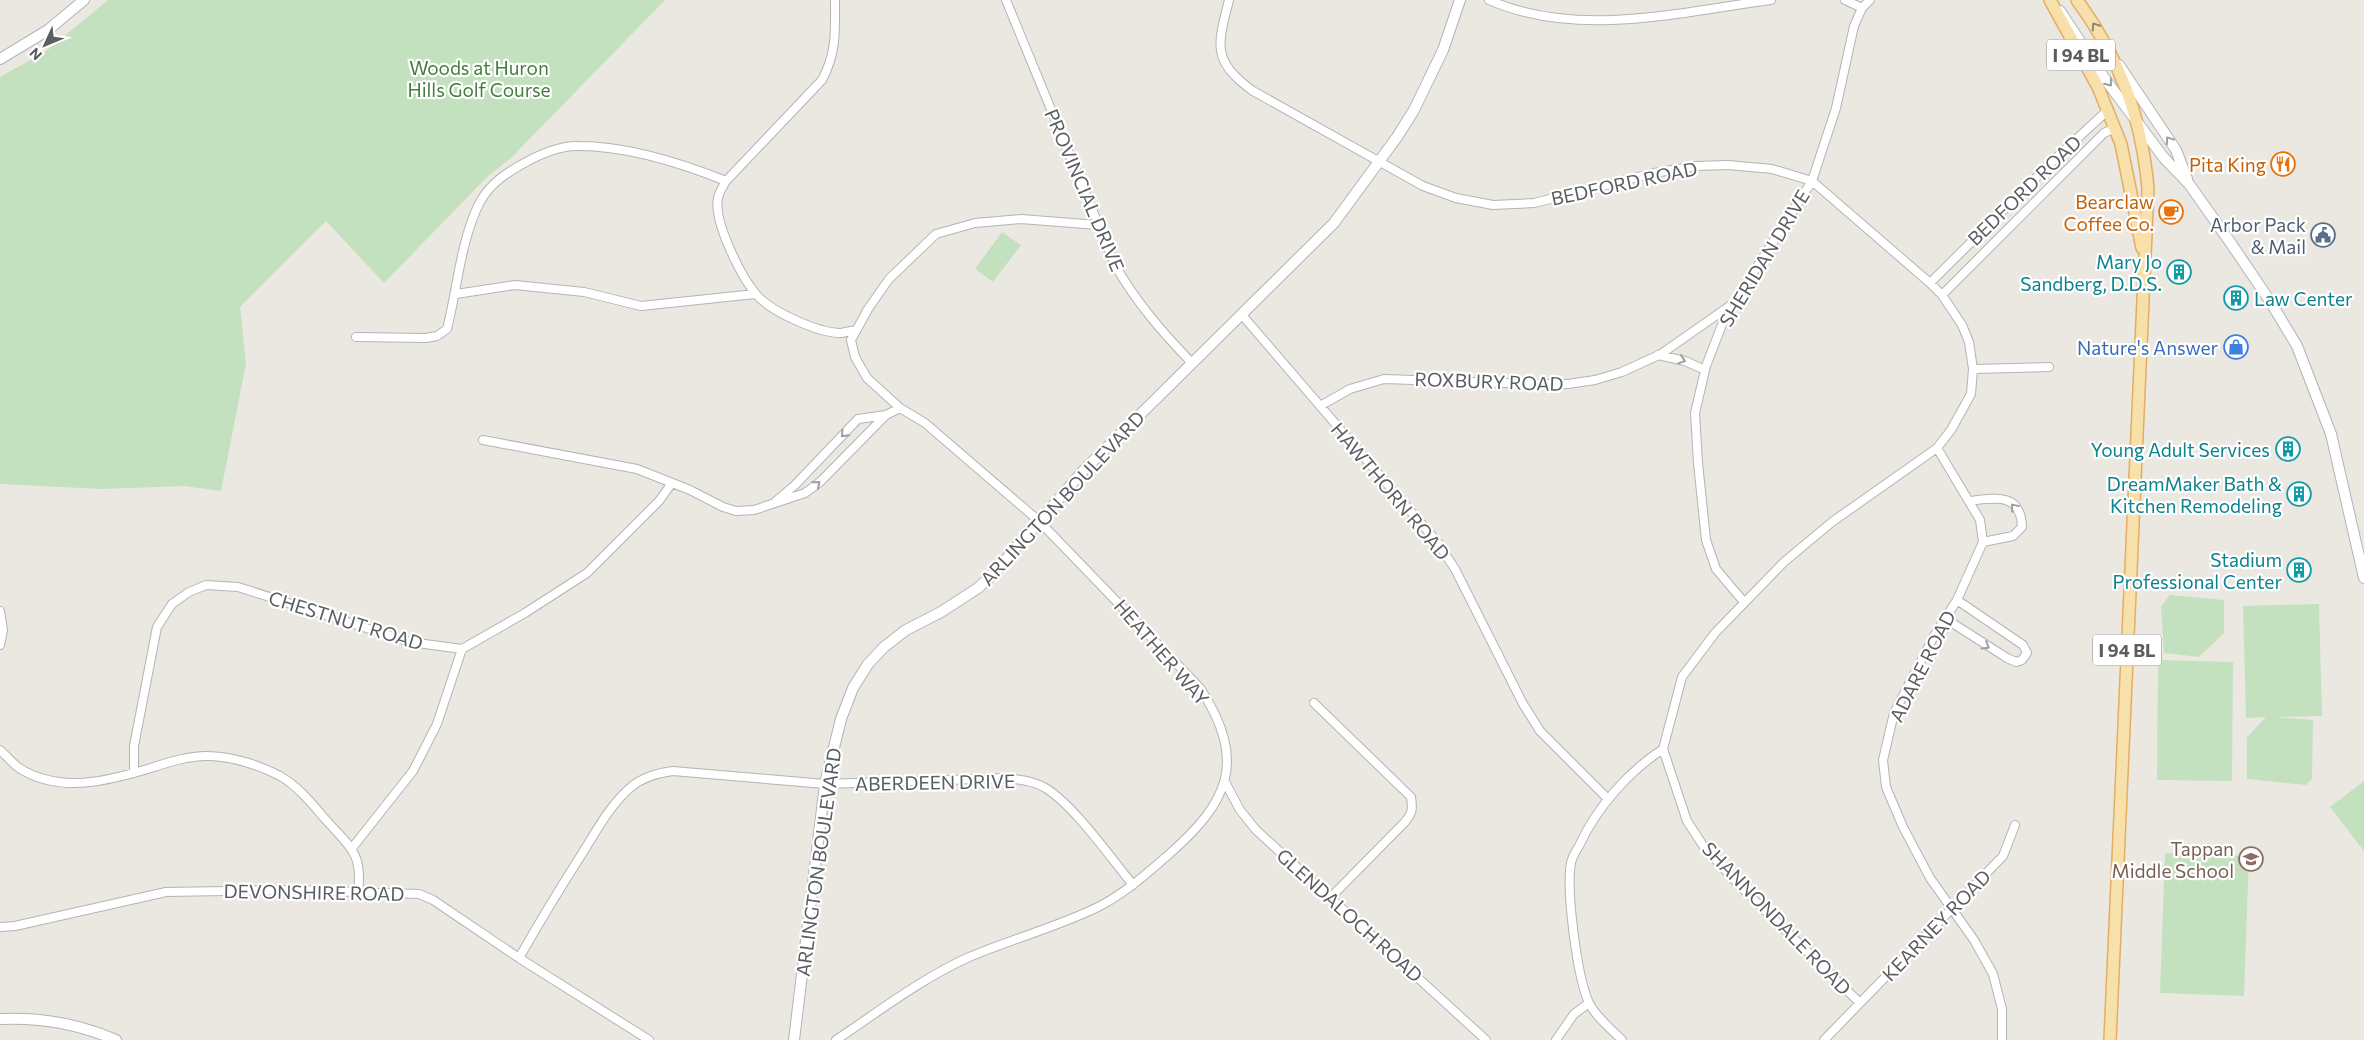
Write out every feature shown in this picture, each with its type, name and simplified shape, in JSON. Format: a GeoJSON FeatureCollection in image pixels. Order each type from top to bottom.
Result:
{"type":"FeatureCollection","features":[{"type":"Feature","properties":{"kind":"main road","name":"I 94 BL"},"geometry":{"type":"LineString","coordinates":[[2051,0],[2098,87],[2115,128],[2130,184],[2144,260]]}},
{"type":"Feature","properties":{"kind":"main road","name":"I 94 BL"},"geometry":{"type":"LineString","coordinates":[[2077,0],[2112,53],[2126,85],[2137,120],[2146,163],[2148,188],[2110,1040]]}},
{"type":"Feature","properties":{"kind":"street"},"geometry":{"type":"LineString","coordinates":[[0,59],[48,30],[84,0]]}},
{"type":"Feature","properties":{"kind":"street"},"geometry":{"type":"LineString","coordinates":[[835,0],[834,48],[830,65],[822,80],[726,181],[718,198],[718,220],[734,257],[755,294],[772,307],[796,320],[840,333],[856,330],[889,279],[936,234],[975,223],[1021,219],[1098,225]]}},
{"type":"Feature","properties":{"kind":"street","name":"PROVINCIAL DRIVE"},"geometry":{"type":"LineString","coordinates":[[1006,0],[1115,265],[1130,292],[1150,318],[1192,363]]}},
{"type":"Feature","properties":{"kind":"street","name":"BEDFORD ROAD"},"geometry":{"type":"LineString","coordinates":[[1228,0],[1219,36],[1221,54],[1229,70],[1254,91],[1423,186],[1456,198],[1493,205],[1534,203],[1654,174],[1696,166],[1728,165],[1772,168],[1812,181],[1930,283],[2108,110]]}},
{"type":"Feature","properties":{"kind":"street","name":"ARLINGTON BOULEVARD"},"geometry":{"type":"LineString","coordinates":[[794,1040],[825,784],[841,719],[853,688],[868,664],[884,647],[906,630],[941,612],[978,588],[1084,470],[1334,223],[1397,137],[1426,87],[1443,50],[1460,0]]}},
{"type":"Feature","properties":{"kind":"street"},"geometry":{"type":"LineString","coordinates":[[1489,0],[1507,8],[1565,19],[1612,21],[1772,0]]}},
{"type":"Feature","properties":{"kind":"street"},"geometry":{"type":"LineString","coordinates":[[1845,0],[1862,8]]}},
{"type":"Feature","properties":{"kind":"street","name":"SHERIDAN DRIVE"},"geometry":{"type":"LineString","coordinates":[[1744,602],[1716,569],[1706,540],[1695,413],[1705,370],[1725,317],[1812,181],[1836,108],[1854,26],[1862,8],[1870,0]]}},
{"type":"Feature","properties":{"kind":"street"},"geometry":{"type":"LineString","coordinates":[[2051,0],[2070,24],[2105,79],[2164,158],[2189,184],[2270,301],[2297,346],[2331,434],[2364,578]]}},
{"type":"Feature","properties":{"kind":"street"},"geometry":{"type":"LineString","coordinates":[[2112,53],[2176,150],[2189,184]]}},
{"type":"Feature","properties":{"kind":"street","name":"BEDFORD ROAD"},"geometry":{"type":"LineString","coordinates":[[1942,295],[2104,133],[2115,128]]}},
{"type":"Feature","properties":{"kind":"street"},"geometry":{"type":"LineString","coordinates":[[356,336],[426,338],[437,336],[446,330],[456,294],[465,241],[477,207],[486,192],[500,177],[533,158],[578,145],[625,151],[694,168],[726,181]]}},
{"type":"Feature","properties":{"kind":"street"},"geometry":{"type":"LineString","coordinates":[[2034,180],[2046,191]]}},
{"type":"Feature","properties":{"kind":"street"},"geometry":{"type":"LineString","coordinates":[[1622,1040],[1589,1003],[1578,960],[1569,895],[1571,862],[1585,832],[1608,799],[1646,760],[1663,749],[1682,677],[1709,640],[1784,562],[1832,522],[1937,448],[1959,418],[1971,394],[1973,369],[1969,342],[1962,325],[1942,295],[1930,283]]}},
{"type":"Feature","properties":{"kind":"street"},"geometry":{"type":"LineString","coordinates":[[456,294],[515,284],[584,292],[641,306],[755,294]]}},
{"type":"Feature","properties":{"kind":"street","name":"ROXBURY ROAD"},"geometry":{"type":"LineString","coordinates":[[1320,406],[1350,389],[1384,379],[1486,384],[1568,384],[1622,372],[1658,355],[1732,305]]}},
{"type":"Feature","properties":{"kind":"street","name":"HAWTHORN ROAD"},"geometry":{"type":"LineString","coordinates":[[1242,315],[1438,543],[1459,578],[1523,704],[1540,731],[1608,799]]}},
{"type":"Feature","properties":{"kind":"street","name":"HEATHER WAY"},"geometry":{"type":"LineString","coordinates":[[836,1040],[940,972],[967,958],[1101,905],[1133,885],[1196,831],[1211,812],[1225,782],[1228,756],[1224,734],[1200,688],[1039,521],[925,423],[900,408],[867,378],[855,357],[851,340],[856,330]]}},
{"type":"Feature","properties":{"kind":"street"},"geometry":{"type":"LineString","coordinates":[[1658,355],[1685,361],[1705,370]]}},
{"type":"Feature","properties":{"kind":"street"},"geometry":{"type":"LineString","coordinates":[[1973,369],[2049,367]]}},
{"type":"Feature","properties":{"kind":"street"},"geometry":{"type":"LineString","coordinates":[[773,504],[795,485],[858,419],[886,415],[900,408]]}},
{"type":"Feature","properties":{"kind":"street"},"geometry":{"type":"LineString","coordinates":[[483,440],[637,469],[736,511],[754,510],[805,493],[820,482],[886,415]]}},
{"type":"Feature","properties":{"kind":"street"},"geometry":{"type":"LineString","coordinates":[[1937,448],[1980,520],[1983,542],[2012,536],[2022,527],[2022,517],[2007,499],[1997,497],[1969,501]]}},
{"type":"Feature","properties":{"kind":"street"},"geometry":{"type":"LineString","coordinates":[[352,848],[413,771],[438,724],[462,649],[525,613],[587,573],[659,501],[672,483]]}},
{"type":"Feature","properties":{"kind":"street","name":"ADARE ROAD"},"geometry":{"type":"LineString","coordinates":[[1983,542],[1957,600],[1934,636],[1894,714],[1883,760],[1886,787],[1903,827],[1930,878],[1973,938],[1992,974],[2002,1008],[2002,1040]]}},
{"type":"Feature","properties":{"kind":"street","name":"CHESTNUT ROAD"},"geometry":{"type":"LineString","coordinates":[[134,773],[134,746],[157,627],[172,604],[189,592],[206,585],[238,586],[410,642],[462,649]]}},
{"type":"Feature","properties":{"kind":"street"},"geometry":{"type":"LineString","coordinates":[[1946,618],[2016,662],[2022,660],[2027,653],[2023,645],[1957,600]]}},
{"type":"Feature","properties":{"kind":"street"},"geometry":{"type":"LineString","coordinates":[[0,611],[3,630],[0,645]]}},
{"type":"Feature","properties":{"kind":"street"},"geometry":{"type":"LineString","coordinates":[[1314,703],[1411,797],[1413,806],[1412,813],[1404,824],[1330,898]]}},
{"type":"Feature","properties":{"kind":"street","name":"SHANNONDALE ROAD"},"geometry":{"type":"LineString","coordinates":[[1663,749],[1687,821],[1704,847],[1743,889],[1860,1003]]}},
{"type":"Feature","properties":{"kind":"street"},"geometry":{"type":"LineString","coordinates":[[0,750],[18,767],[41,778],[63,784],[90,782],[206,756],[230,759],[259,767],[281,776],[303,794],[352,848],[358,859],[360,876],[358,892]]}},
{"type":"Feature","properties":{"kind":"street","name":"ABERDEEN DRIVE"},"geometry":{"type":"LineString","coordinates":[[520,958],[602,821],[624,794],[644,778],[658,773],[673,771],[825,784],[1006,778],[1030,781],[1047,789],[1065,804],[1133,885]]}},
{"type":"Feature","properties":{"kind":"street","name":"GLENDALOCH ROAD"},"geometry":{"type":"LineString","coordinates":[[1225,782],[1240,810],[1256,830],[1486,1040]]}},
{"type":"Feature","properties":{"kind":"street","name":"KEARNEY ROAD"},"geometry":{"type":"LineString","coordinates":[[1824,1040],[2003,856],[2015,825]]}},
{"type":"Feature","properties":{"kind":"street","name":"DEVONSHIRE ROAD"},"geometry":{"type":"LineString","coordinates":[[0,927],[15,926],[166,892],[296,890],[418,894],[426,896],[649,1040]]}},
{"type":"Feature","properties":{"kind":"street"},"geometry":{"type":"LineString","coordinates":[[1556,1040],[1574,1014],[1589,1003]]}},
{"type":"Feature","properties":{"kind":"street"},"geometry":{"type":"LineString","coordinates":[[0,1019],[52,1021],[76,1025],[116,1040]]}},
{"type":"Feature","properties":{"kind":"green space","name":"Woods at Huron Hills Golf Course"},"geometry":{"type":"Polygon","coordinates":[[[108,0],[665,0],[511,158],[487,177],[384,283],[326,221],[240,307],[246,364],[221,491],[184,486],[101,489],[0,484],[0,77],[46,51],[108,0]]]}},
{"type":"Feature","properties":{"kind":"green space"},"geometry":{"type":"Polygon","coordinates":[[[1002,232],[1021,245],[993,282],[975,269],[1002,232]]]}},
{"type":"Feature","properties":{"kind":"green space"},"geometry":{"type":"Polygon","coordinates":[[[2170,595],[2224,600],[2224,633],[2199,657],[2164,653],[2161,606],[2170,595]]]}},
{"type":"Feature","properties":{"kind":"green space"},"geometry":{"type":"Polygon","coordinates":[[[2319,604],[2322,716],[2276,717],[2313,720],[2312,779],[2306,785],[2247,779],[2247,737],[2266,717],[2246,718],[2243,606],[2319,604]]]}},
{"type":"Feature","properties":{"kind":"green space"},"geometry":{"type":"Polygon","coordinates":[[[2158,660],[2233,662],[2232,781],[2157,780],[2158,660]]]}},
{"type":"Feature","properties":{"kind":"green space"},"geometry":{"type":"Polygon","coordinates":[[[2364,781],[2364,851],[2330,807],[2364,781]]]}},
{"type":"Feature","properties":{"kind":"green space"},"geometry":{"type":"Polygon","coordinates":[[[2165,853],[2249,856],[2244,996],[2160,993],[2165,853]]]}},
{"type":"Feature","properties":{"kind":"place","name":"Pita King"},"geometry":{"type":"Point","coordinates":[2283,164]}},
{"type":"Feature","properties":{"kind":"place","name":"Bearclaw Coffee Co."},"geometry":{"type":"Point","coordinates":[2171,212]}},
{"type":"Feature","properties":{"kind":"place","name":"Arbor Pack & Mail"},"geometry":{"type":"Point","coordinates":[2323,235]}},
{"type":"Feature","properties":{"kind":"place","name":"Mary Jo Sandberg, D.D.S."},"geometry":{"type":"Point","coordinates":[2179,272]}},
{"type":"Feature","properties":{"kind":"place","name":"Law Center"},"geometry":{"type":"Point","coordinates":[2236,298]}},
{"type":"Feature","properties":{"kind":"place","name":"Nature's Answer"},"geometry":{"type":"Point","coordinates":[2236,347]}},
{"type":"Feature","properties":{"kind":"place","name":"Young Adult Services"},"geometry":{"type":"Point","coordinates":[2288,449]}},
{"type":"Feature","properties":{"kind":"place","name":"DreamMaker Bath & Kitchen Remodeling"},"geometry":{"type":"Point","coordinates":[2299,494]}},
{"type":"Feature","properties":{"kind":"place","name":"Stadium Professional Center"},"geometry":{"type":"Point","coordinates":[2299,570]}},
{"type":"Feature","properties":{"kind":"place","name":"Tappan Middle School"},"geometry":{"type":"Point","coordinates":[2251,859]}}]}
